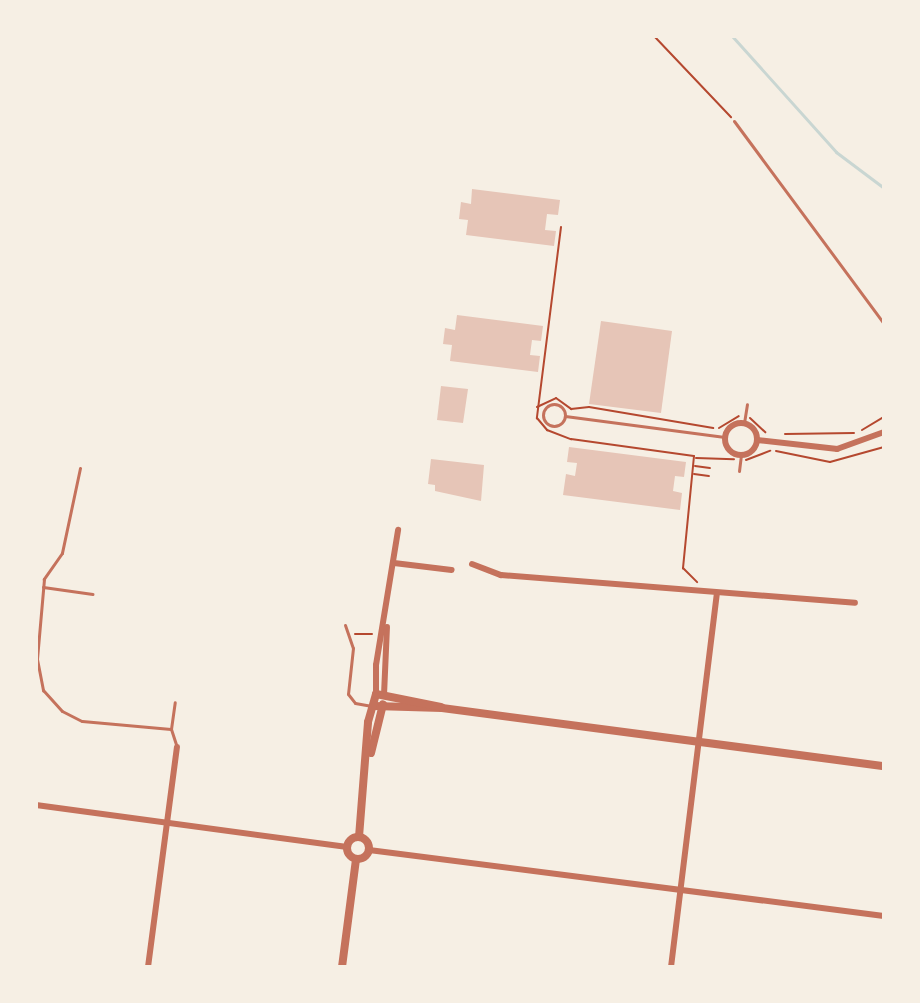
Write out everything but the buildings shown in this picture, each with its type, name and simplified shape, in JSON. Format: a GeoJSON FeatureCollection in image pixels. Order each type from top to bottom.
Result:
{"type":"FeatureCollection","features":[{"type":"Feature","properties":{"kind":"street"},"geometry":{"type":"LineString","coordinates":[[744,420],[754,430],[756,440],[741,457],[728,448],[725,437],[733,425],[744,420]]}},
{"type":"Feature","properties":{"kind":"street"},"geometry":{"type":"LineString","coordinates":[[756,440],[833,449],[884,432]]}},
{"type":"Feature","properties":{"kind":"street"},"geometry":{"type":"LineString","coordinates":[[36,805],[347,847],[359,837],[369,757],[380,695],[398,530]]}},
{"type":"Feature","properties":{"kind":"street"},"geometry":{"type":"LineString","coordinates":[[394,563],[452,570]]}},
{"type":"Feature","properties":{"kind":"street"},"geometry":{"type":"LineString","coordinates":[[472,564],[501,575],[717,595],[855,603]]}},
{"type":"Feature","properties":{"kind":"street"},"geometry":{"type":"LineString","coordinates":[[671,967],[701,742],[717,595]]}},
{"type":"Feature","properties":{"kind":"street"},"geometry":{"type":"LineString","coordinates":[[380,695],[376,665],[387,623]]}},
{"type":"Feature","properties":{"kind":"street"},"geometry":{"type":"LineString","coordinates":[[380,695],[442,708],[884,766]]}},
{"type":"Feature","properties":{"kind":"street"},"geometry":{"type":"LineString","coordinates":[[378,706],[442,708]]}},
{"type":"Feature","properties":{"kind":"street"},"geometry":{"type":"LineString","coordinates":[[148,967],[177,747]]}},
{"type":"Feature","properties":{"kind":"street"},"geometry":{"type":"LineString","coordinates":[[359,837],[369,850],[884,916]]}},
{"type":"Feature","properties":{"kind":"street"},"geometry":{"type":"LineString","coordinates":[[342,967],[356,860],[347,847]]}},
{"type":"Feature","properties":{"kind":"street"},"geometry":{"type":"LineString","coordinates":[[356,860],[369,850]]}},
{"type":"Feature","properties":{"kind":"lane"},"geometry":{"type":"LineString","coordinates":[[734,121],[884,324]]}},
{"type":"Feature","properties":{"kind":"lane"},"geometry":{"type":"LineString","coordinates":[[564,416],[555,404],[543,412],[550,425],[564,416],[725,437]]}},
{"type":"Feature","properties":{"kind":"lane"},"geometry":{"type":"LineString","coordinates":[[744,420],[747,404]]}},
{"type":"Feature","properties":{"kind":"lane"},"geometry":{"type":"LineString","coordinates":[[739,471],[741,457]]}},
{"type":"Feature","properties":{"kind":"lane"},"geometry":{"type":"LineString","coordinates":[[80,468],[62,553],[43,587],[38,670],[54,704],[82,721],[171,729]]}},
{"type":"Feature","properties":{"kind":"lane"},"geometry":{"type":"LineString","coordinates":[[43,587],[93,594]]}},
{"type":"Feature","properties":{"kind":"lane"},"geometry":{"type":"LineString","coordinates":[[345,625],[349,636],[348,694],[355,703],[378,706]]}},
{"type":"Feature","properties":{"kind":"lane"},"geometry":{"type":"LineString","coordinates":[[175,702],[171,729],[177,747]]}},
{"type":"Feature","properties":{"kind":"path"},"geometry":{"type":"LineString","coordinates":[[654,36],[734,121]]}},
{"type":"Feature","properties":{"kind":"path"},"geometry":{"type":"LineString","coordinates":[[537,407],[556,398],[571,409],[678,419],[717,429],[744,420],[770,434]]}},
{"type":"Feature","properties":{"kind":"path"},"geometry":{"type":"LineString","coordinates":[[781,435],[837,436],[884,417]]}},
{"type":"Feature","properties":{"kind":"path"},"geometry":{"type":"LineString","coordinates":[[696,458],[741,457],[770,451],[839,461],[884,447]]}},
{"type":"Feature","properties":{"kind":"path"},"geometry":{"type":"LineString","coordinates":[[695,466],[710,468]]}},
{"type":"Feature","properties":{"kind":"path"},"geometry":{"type":"LineString","coordinates":[[694,474],[709,476]]}},
{"type":"Feature","properties":{"kind":"path"},"geometry":{"type":"LineString","coordinates":[[349,636],[372,634]]}},
{"type":"Feature","properties":{"kind":"waterway"},"geometry":{"type":"LineString","coordinates":[[732,36],[836,152],[884,188]]}}]}
